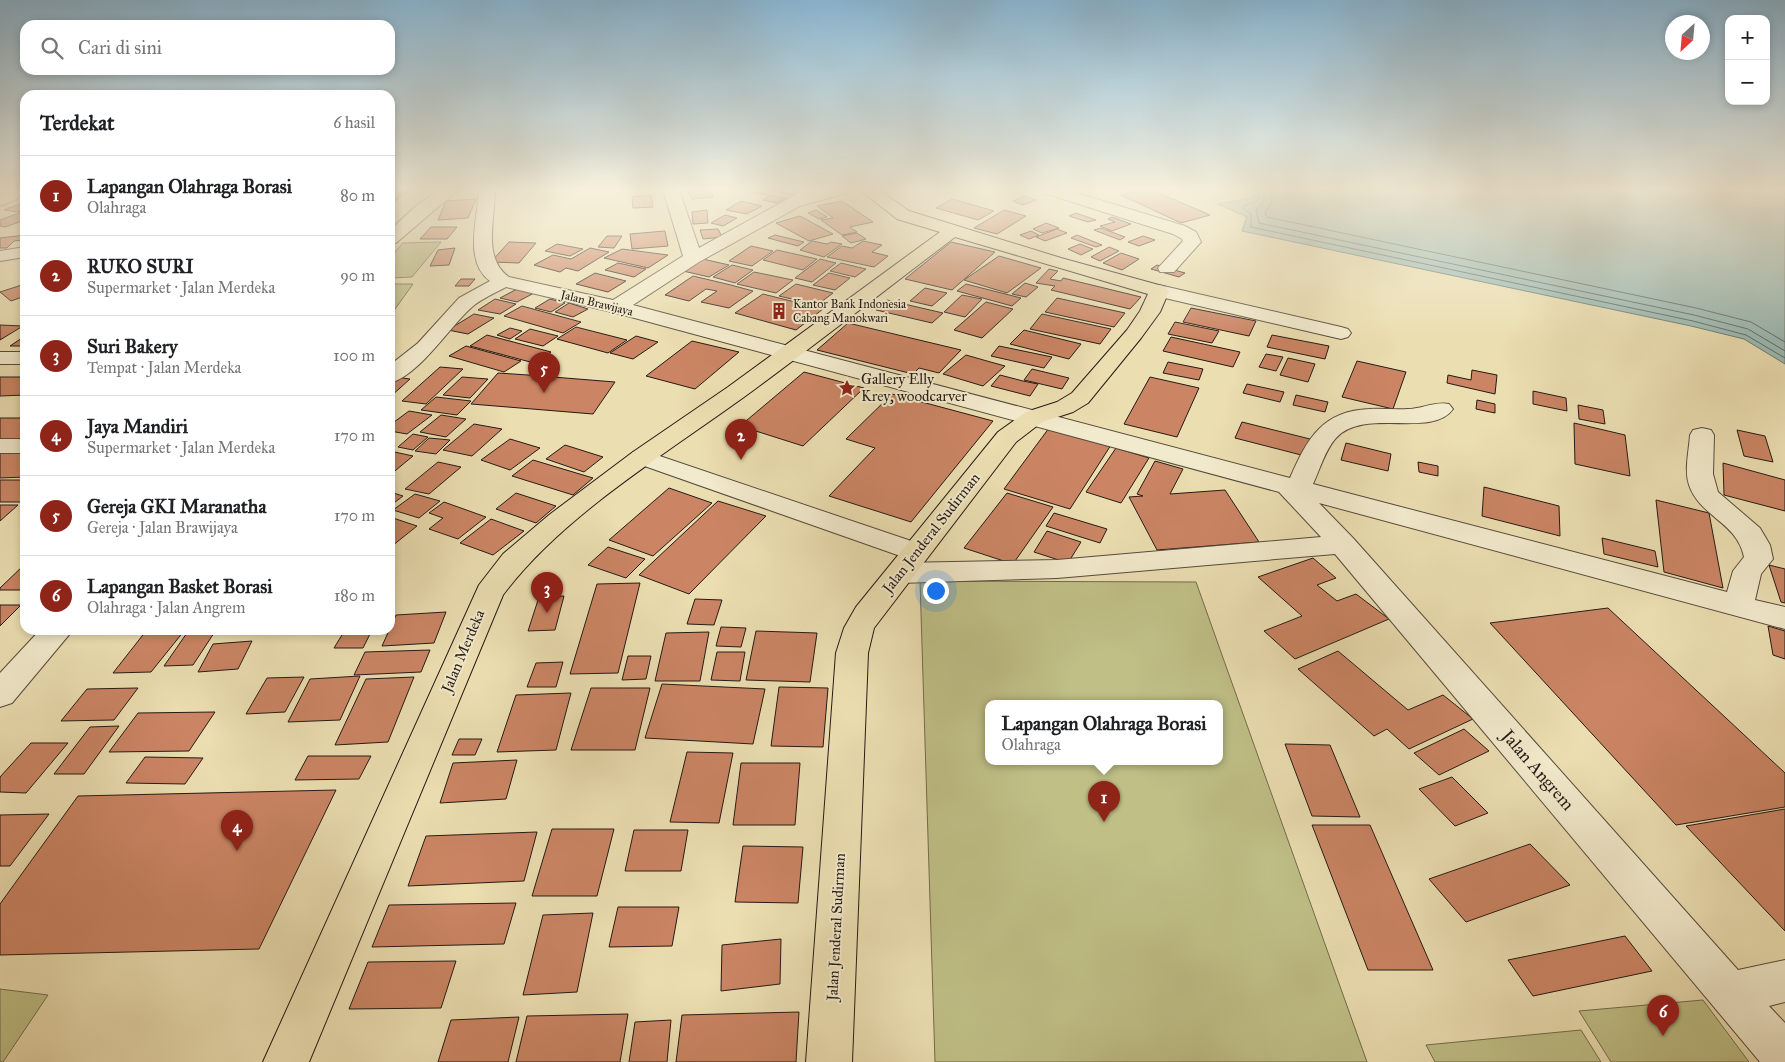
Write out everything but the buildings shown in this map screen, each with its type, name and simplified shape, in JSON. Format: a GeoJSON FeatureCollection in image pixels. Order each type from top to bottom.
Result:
{"type":"FeatureCollection","features":[{"type":"Feature","properties":{"kind":"highway"},"geometry":{"type":"LineString","coordinates":[[904,266],[918,240]]}},
{"type":"Feature","properties":{"kind":"highway","name":"Jalan Merdeka"},"geometry":{"type":"LineString","coordinates":[[286,1062],[493,586],[513,562],[559,522],[642,457],[787,354],[940,240]]}},
{"type":"Feature","properties":{"kind":"highway"},"geometry":{"type":"LineString","coordinates":[[988,240],[1159,280]]}},
{"type":"Feature","properties":{"kind":"highway","name":"Jalan Jenderal Sudirman"},"geometry":{"type":"LineString","coordinates":[[829,1062],[852,654],[859,628],[867,614],[1007,438],[1034,417],[1065,407],[1080,398],[1150,312],[1159,280]]}},
{"type":"Feature","properties":{"kind":"street"},"geometry":{"type":"LineString","coordinates":[[484,240],[485,260],[494,276],[503,281]]}},
{"type":"Feature","properties":{"kind":"street"},"geometry":{"type":"LineString","coordinates":[[687,240],[693,258]]}},
{"type":"Feature","properties":{"kind":"street"},"geometry":{"type":"LineString","coordinates":[[616,307],[693,258],[727,240]]}},
{"type":"Feature","properties":{"kind":"street"},"geometry":{"type":"LineString","coordinates":[[1191,240],[1192,242],[1159,280],[1341,333]]}},
{"type":"Feature","properties":{"kind":"street"},"geometry":{"type":"LineString","coordinates":[[0,256],[20,253]]}},
{"type":"Feature","properties":{"kind":"street"},"geometry":{"type":"LineString","coordinates":[[395,372],[425,347],[466,302],[503,281]]}},
{"type":"Feature","properties":{"kind":"street","name":"Jalan Brawijaya"},"geometry":{"type":"LineString","coordinates":[[503,281],[616,307],[1785,618]]}},
{"type":"Feature","properties":{"kind":"street"},"geometry":{"type":"LineString","coordinates":[[0,358],[20,358]]}},
{"type":"Feature","properties":{"kind":"street"},"geometry":{"type":"LineString","coordinates":[[1293,487],[1330,428],[1365,416],[1429,415],[1441,409]]}},
{"type":"Feature","properties":{"kind":"street"},"geometry":{"type":"LineString","coordinates":[[1702,435],[1702,485],[1715,503],[1736,520],[1758,545],[1759,558],[1747,571],[1739,606]]}},
{"type":"Feature","properties":{"kind":"street"},"geometry":{"type":"LineString","coordinates":[[0,446],[20,446]]}},
{"type":"Feature","properties":{"kind":"street"},"geometry":{"type":"LineString","coordinates":[[642,457],[908,563],[1057,569],[1339,540],[1383,512]]}},
{"type":"Feature","properties":{"kind":"street","name":"Jalan Angrem"},"geometry":{"type":"LineString","coordinates":[[1293,487],[1785,1058]]}},
{"type":"Feature","properties":{"kind":"street"},"geometry":{"type":"LineString","coordinates":[[1,690],[53,635]]}},
{"type":"Feature","properties":{"kind":"street"},"geometry":{"type":"LineString","coordinates":[[1729,993],[1785,981]]}},
{"type":"Feature","properties":{"kind":"green space"},"geometry":{"type":"Polygon","coordinates":[[[441,242],[412,277],[395,278],[395,252],[403,243],[441,242]]]}},
{"type":"Feature","properties":{"kind":"green space"},"geometry":{"type":"Polygon","coordinates":[[[395,284],[413,284],[395,309],[395,284]]]}},
{"type":"Feature","properties":{"kind":"green space"},"geometry":{"type":"Polygon","coordinates":[[[920,581],[1196,582],[1367,1062],[935,1062],[920,581]]]}},
{"type":"Feature","properties":{"kind":"green space"},"geometry":{"type":"Polygon","coordinates":[[[0,989],[48,995],[3,1062],[0,1062],[0,989]]]}},
{"type":"Feature","properties":{"kind":"green space"},"geometry":{"type":"Polygon","coordinates":[[[1703,1000],[1749,1062],[1611,1062],[1579,1011],[1703,1000]]]}},
{"type":"Feature","properties":{"kind":"green space"},"geometry":{"type":"Polygon","coordinates":[[[1581,1030],[1601,1062],[1435,1062],[1426,1045],[1581,1030]]]}},
{"type":"Feature","properties":{"kind":"water"},"geometry":{"type":"Polygon","coordinates":[[[1282,240],[1785,240],[1785,364],[1744,339],[1691,326],[1282,240]]]}},
{"type":"Feature","properties":{"kind":"place","name":"Kantor Bank Indonesia Cabang Manokwari"},"geometry":{"type":"Point","coordinates":[779,311]}},
{"type":"Feature","properties":{"kind":"place","name":"Gallery Elly Krey, woodcarver"},"geometry":{"type":"Point","coordinates":[847,388]}},
{"type":"Feature","properties":{"kind":"place","name":"Gereja GKI Maranatha"},"geometry":{"type":"Point","coordinates":[544,393]}},
{"type":"Feature","properties":{"kind":"place","name":"RUKO SURI"},"geometry":{"type":"Point","coordinates":[741,460]}},
{"type":"Feature","properties":{"kind":"place","name":"Suri Bakery"},"geometry":{"type":"Point","coordinates":[547,613]}},
{"type":"Feature","properties":{"kind":"place","name":"Lapangan Olahraga Borasi"},"geometry":{"type":"Point","coordinates":[1104,822]}},
{"type":"Feature","properties":{"kind":"place","name":"Jaya Mandiri"},"geometry":{"type":"Point","coordinates":[237,851]}},
{"type":"Feature","properties":{"kind":"place","name":"Lapangan Basket Borasi"},"geometry":{"type":"Point","coordinates":[1663,1036]}}]}
